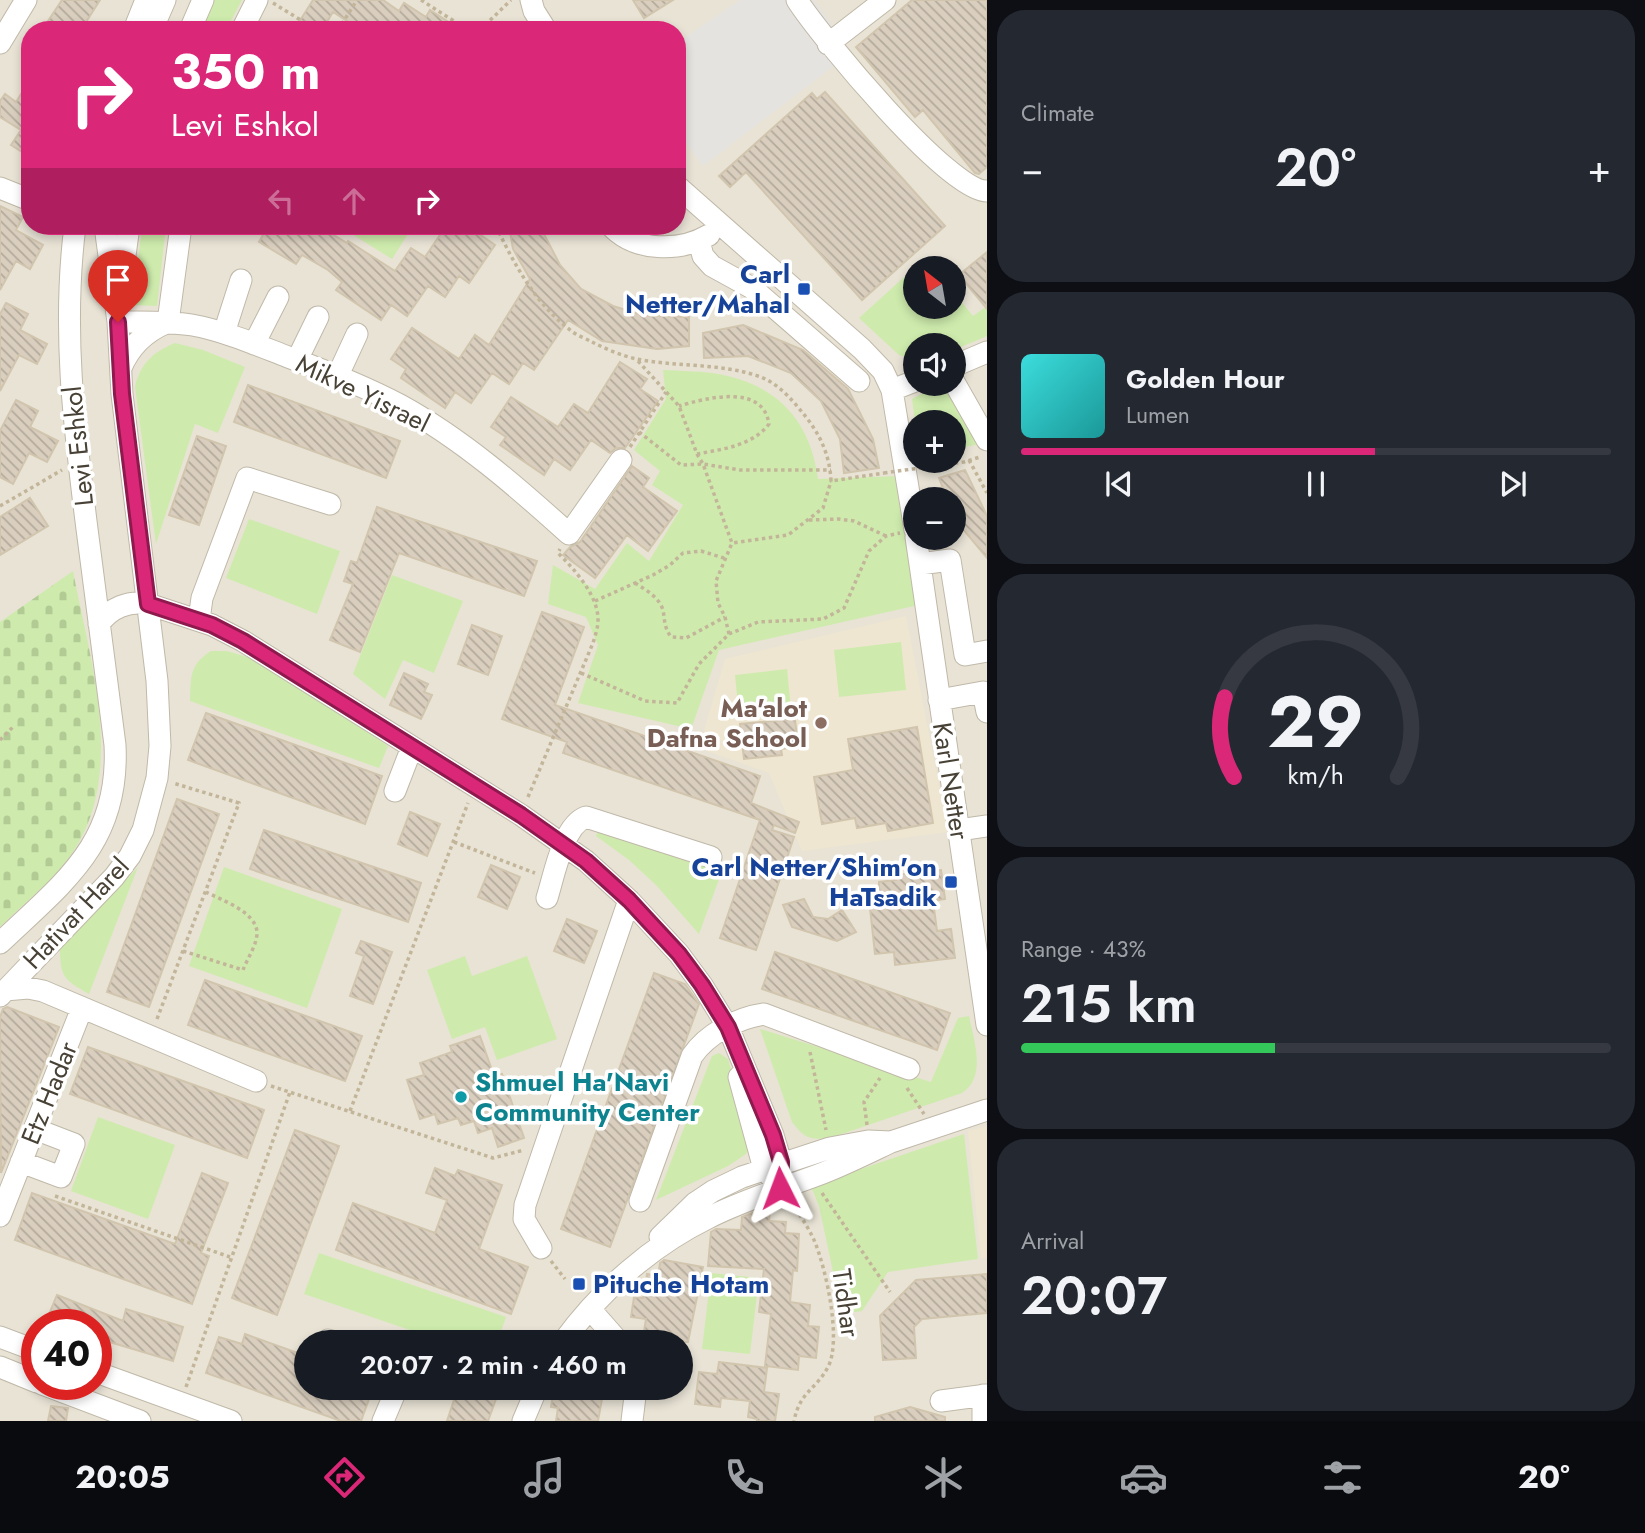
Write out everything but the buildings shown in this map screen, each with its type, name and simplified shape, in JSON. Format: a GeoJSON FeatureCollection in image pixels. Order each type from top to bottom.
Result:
{"type":"FeatureCollection","features":[{"type":"Feature","properties":{"kind":"street"},"geometry":{"type":"LineString","coordinates":[[0,43],[26,0]]}},
{"type":"Feature","properties":{"kind":"street"},"geometry":{"type":"LineString","coordinates":[[138,21],[146,0]]}},
{"type":"Feature","properties":{"kind":"street"},"geometry":{"type":"LineString","coordinates":[[156,21],[165,0]]}},
{"type":"Feature","properties":{"kind":"street"},"geometry":{"type":"LineString","coordinates":[[194,21],[203,0]]}},
{"type":"Feature","properties":{"kind":"street"},"geometry":{"type":"LineString","coordinates":[[246,21],[257,0]]}},
{"type":"Feature","properties":{"kind":"street"},"geometry":{"type":"LineString","coordinates":[[531,0],[540,21]]}},
{"type":"Feature","properties":{"kind":"street"},"geometry":{"type":"LineString","coordinates":[[797,0],[828,44],[863,86],[960,181],[983,192],[987,191]]}},
{"type":"Feature","properties":{"kind":"street"},"geometry":{"type":"LineString","coordinates":[[828,44],[885,0]]}},
{"type":"Feature","properties":{"kind":"street"},"geometry":{"type":"LineString","coordinates":[[0,187],[21,196]]}},
{"type":"Feature","properties":{"kind":"street"},"geometry":{"type":"LineString","coordinates":[[686,194],[862,349],[883,371],[892,390],[908,487]]}},
{"type":"Feature","properties":{"kind":"street"},"geometry":{"type":"LineString","coordinates":[[623,235],[645,245],[684,245],[699,241],[722,227]]}},
{"type":"Feature","properties":{"kind":"street"},"geometry":{"type":"LineString","coordinates":[[63,235],[72,252]]}},
{"type":"Feature","properties":{"kind":"street","name":"Levi Eshkol"},"geometry":{"type":"LineString","coordinates":[[74,235],[68,337],[78,460],[99,624]]}},
{"type":"Feature","properties":{"kind":"street","name":"Levi Eshkol"},"geometry":{"type":"LineString","coordinates":[[106,235],[149,611]]}},
{"type":"Feature","properties":{"kind":"street"},"geometry":{"type":"LineString","coordinates":[[118,322],[128,235]]}},
{"type":"Feature","properties":{"kind":"street"},"geometry":{"type":"LineString","coordinates":[[120,369],[125,356],[139,340],[167,322],[180,235]]}},
{"type":"Feature","properties":{"kind":"street"},"geometry":{"type":"LineString","coordinates":[[699,241],[703,256],[712,265],[752,288],[859,381]]}},
{"type":"Feature","properties":{"kind":"street"},"geometry":{"type":"LineString","coordinates":[[224,333],[241,280]]}},
{"type":"Feature","properties":{"kind":"street"},"geometry":{"type":"LineString","coordinates":[[254,344],[278,296]]}},
{"type":"Feature","properties":{"kind":"street"},"geometry":{"type":"LineString","coordinates":[[297,360],[318,317]]}},
{"type":"Feature","properties":{"kind":"street","name":"Mikve Yisrael"},"geometry":{"type":"LineString","coordinates":[[118,322],[167,322],[224,333],[338,375],[401,406],[451,438],[517,487],[569,534]]}},
{"type":"Feature","properties":{"kind":"street"},"geometry":{"type":"LineString","coordinates":[[338,375],[357,334]]}},
{"type":"Feature","properties":{"kind":"street"},"geometry":{"type":"LineString","coordinates":[[966,361],[987,352]]}},
{"type":"Feature","properties":{"kind":"street"},"geometry":{"type":"LineString","coordinates":[[892,390],[903,386]]}},
{"type":"Feature","properties":{"kind":"street"},"geometry":{"type":"LineString","coordinates":[[962,396],[987,440]]}},
{"type":"Feature","properties":{"kind":"street"},"geometry":{"type":"LineString","coordinates":[[569,534],[621,460]]}},
{"type":"Feature","properties":{"kind":"street"},"geometry":{"type":"LineString","coordinates":[[198,620],[202,598],[247,478],[330,504]]}},
{"type":"Feature","properties":{"kind":"street","name":"Karl Netter"},"geometry":{"type":"LineString","coordinates":[[918,550],[959,830],[980,929],[987,1025]]}},
{"type":"Feature","properties":{"kind":"street"},"geometry":{"type":"LineString","coordinates":[[920,564],[950,560],[965,655],[987,651]]}},
{"type":"Feature","properties":{"kind":"street"},"geometry":{"type":"LineString","coordinates":[[95,593],[121,606]]}},
{"type":"Feature","properties":{"kind":"street"},"geometry":{"type":"LineString","coordinates":[[99,624],[109,613],[133,603],[189,632],[230,635]]}},
{"type":"Feature","properties":{"kind":"street"},"geometry":{"type":"LineString","coordinates":[[149,611],[198,620],[230,635],[521,815],[586,861],[629,900],[679,954],[728,1027],[780,1188]]}},
{"type":"Feature","properties":{"kind":"street","name":"Hativat Harel"},"geometry":{"type":"LineString","coordinates":[[3,993],[114,877],[130,856],[143,830],[158,778],[160,724],[149,611]]}},
{"type":"Feature","properties":{"kind":"street","name":"Hativat Harel"},"geometry":{"type":"LineString","coordinates":[[0,943],[71,875],[98,837],[107,816],[116,769],[99,624]]}},
{"type":"Feature","properties":{"kind":"street"},"geometry":{"type":"LineString","coordinates":[[939,700],[984,692],[987,712]]}},
{"type":"Feature","properties":{"kind":"street"},"geometry":{"type":"LineString","coordinates":[[395,791],[412,747]]}},
{"type":"Feature","properties":{"kind":"street"},"geometry":{"type":"LineString","coordinates":[[550,889],[564,845],[573,827],[579,819],[586,817],[711,857]]}},
{"type":"Feature","properties":{"kind":"street"},"geometry":{"type":"LineString","coordinates":[[959,830],[987,826]]}},
{"type":"Feature","properties":{"kind":"street"},"geometry":{"type":"LineString","coordinates":[[541,1248],[524,1219],[524,1206],[629,900]]}},
{"type":"Feature","properties":{"kind":"street"},"geometry":{"type":"LineString","coordinates":[[33,960],[36,980],[43,991]]}},
{"type":"Feature","properties":{"kind":"street","name":"Etz Hadar"},"geometry":{"type":"LineString","coordinates":[[3,993],[28,988],[43,991],[256,1081]]}},
{"type":"Feature","properties":{"kind":"street","name":"Etz Hadar"},"geometry":{"type":"LineString","coordinates":[[0,1216],[82,1008]]}},
{"type":"Feature","properties":{"kind":"street"},"geometry":{"type":"LineString","coordinates":[[640,1201],[692,1056],[701,1044],[728,1027],[750,1016],[764,1014],[900,1066]]}},
{"type":"Feature","properties":{"kind":"street"},"geometry":{"type":"LineString","coordinates":[[573,1330],[590,1309],[643,1259],[672,1238],[709,1217],[891,1142],[987,1110]]}},
{"type":"Feature","properties":{"kind":"street"},"geometry":{"type":"LineString","coordinates":[[21,1162],[61,1177],[74,1144],[34,1129]]}},
{"type":"Feature","properties":{"kind":"street"},"geometry":{"type":"LineString","coordinates":[[643,1259],[660,1237],[695,1203],[712,1191],[773,1165],[830,1148],[868,1141],[891,1142]]}},
{"type":"Feature","properties":{"kind":"street"},"geometry":{"type":"LineString","coordinates":[[590,1309],[609,1330]]}},
{"type":"Feature","properties":{"kind":"street"},"geometry":{"type":"LineString","coordinates":[[0,1337],[21,1345]]}},
{"type":"Feature","properties":{"kind":"street"},"geometry":{"type":"LineString","coordinates":[[0,1367],[21,1376]]}},
{"type":"Feature","properties":{"kind":"street"},"geometry":{"type":"LineString","coordinates":[[112,1378],[231,1421]]}},
{"type":"Feature","properties":{"kind":"street"},"geometry":{"type":"LineString","coordinates":[[941,1401],[985,1395],[983,1421]]}},
{"type":"Feature","properties":{"kind":"street"},"geometry":{"type":"LineString","coordinates":[[74,1400],[105,1416],[140,1421]]}},
{"type":"Feature","properties":{"kind":"street"},"geometry":{"type":"LineString","coordinates":[[383,1421],[392,1400]]}},
{"type":"Feature","properties":{"kind":"street"},"geometry":{"type":"LineString","coordinates":[[523,1421],[532,1400]]}},
{"type":"Feature","properties":{"kind":"street"},"geometry":{"type":"LineString","coordinates":[[632,1421],[635,1400]]}},
{"type":"Feature","properties":{"kind":"path"},"geometry":{"type":"LineString","coordinates":[[268,0],[302,21]]}},
{"type":"Feature","properties":{"kind":"path"},"geometry":{"type":"LineString","coordinates":[[344,21],[357,0]]}},
{"type":"Feature","properties":{"kind":"path"},"geometry":{"type":"LineString","coordinates":[[421,0],[454,21]]}},
{"type":"Feature","properties":{"kind":"path"},"geometry":{"type":"LineString","coordinates":[[489,21],[511,0]]}},
{"type":"Feature","properties":{"kind":"path"},"geometry":{"type":"LineString","coordinates":[[500,235],[515,267],[538,298],[569,330],[606,349],[637,359],[760,376],[785,392],[807,419],[822,440],[831,470],[831,481],[823,508],[788,535],[732,543]]}},
{"type":"Feature","properties":{"kind":"path"},"geometry":{"type":"LineString","coordinates":[[637,359],[679,406],[732,543],[716,581],[718,603],[726,618],[729,634]]}},
{"type":"Feature","properties":{"kind":"path"},"geometry":{"type":"LineString","coordinates":[[621,460],[666,392]]}},
{"type":"Feature","properties":{"kind":"path"},"geometry":{"type":"LineString","coordinates":[[679,406],[726,397],[759,402],[768,413],[769,424],[753,440],[722,450],[697,454]]}},
{"type":"Feature","properties":{"kind":"path"},"geometry":{"type":"LineString","coordinates":[[639,432],[681,465],[703,464],[740,470],[831,470]]}},
{"type":"Feature","properties":{"kind":"path"},"geometry":{"type":"LineString","coordinates":[[831,481],[970,460],[987,454]]}},
{"type":"Feature","properties":{"kind":"path"},"geometry":{"type":"LineString","coordinates":[[0,506],[78,460]]}},
{"type":"Feature","properties":{"kind":"path"},"geometry":{"type":"LineString","coordinates":[[970,460],[987,493]]}},
{"type":"Feature","properties":{"kind":"path"},"geometry":{"type":"LineString","coordinates":[[809,520],[854,521],[886,537]]}},
{"type":"Feature","properties":{"kind":"path"},"geometry":{"type":"LineString","coordinates":[[581,673],[645,701],[677,703],[699,664],[729,634],[758,622],[823,619],[844,608],[869,551],[886,537],[903,533]]}},
{"type":"Feature","properties":{"kind":"path"},"geometry":{"type":"LineString","coordinates":[[521,815],[593,643],[598,620],[595,601],[571,566],[558,553],[569,534]]}},
{"type":"Feature","properties":{"kind":"path"},"geometry":{"type":"LineString","coordinates":[[595,601],[670,565],[683,553],[701,551],[724,558]]}},
{"type":"Feature","properties":{"kind":"path"},"geometry":{"type":"LineString","coordinates":[[635,583],[652,594],[663,609],[663,625],[671,637],[686,638],[726,618]]}},
{"type":"Feature","properties":{"kind":"path"},"geometry":{"type":"LineString","coordinates":[[0,740],[14,726]]}},
{"type":"Feature","properties":{"kind":"path"},"geometry":{"type":"LineString","coordinates":[[150,1037],[239,803],[158,778]]}},
{"type":"Feature","properties":{"kind":"path"},"geometry":{"type":"LineString","coordinates":[[350,1111],[475,786]]}},
{"type":"Feature","properties":{"kind":"path"},"geometry":{"type":"LineString","coordinates":[[453,842],[550,889]]}},
{"type":"Feature","properties":{"kind":"path"},"geometry":{"type":"LineString","coordinates":[[183,951],[243,970],[254,943],[257,932],[255,924],[247,914],[205,892]]}},
{"type":"Feature","properties":{"kind":"path"},"geometry":{"type":"LineString","coordinates":[[805,1030],[830,1148]]}},
{"type":"Feature","properties":{"kind":"path"},"geometry":{"type":"LineString","coordinates":[[868,1141],[864,1102],[900,1066],[933,1127]]}},
{"type":"Feature","properties":{"kind":"path"},"geometry":{"type":"LineString","coordinates":[[256,1081],[493,1158],[547,1145]]}},
{"type":"Feature","properties":{"kind":"path"},"geometry":{"type":"LineString","coordinates":[[180,1403],[290,1092]]}},
{"type":"Feature","properties":{"kind":"path"},"geometry":{"type":"LineString","coordinates":[[811,1177],[890,1292]]}},
{"type":"Feature","properties":{"kind":"path","name":"Tidhar"},"geometry":{"type":"LineString","coordinates":[[780,1188],[801,1217],[821,1259],[835,1334],[828,1368],[802,1397],[794,1421]]}},
{"type":"Feature","properties":{"kind":"path"},"geometry":{"type":"LineString","coordinates":[[52,1195],[230,1257]]}},
{"type":"Feature","properties":{"kind":"shaded area"},"geometry":{"type":"Polygon","coordinates":[[[0,0],[987,0],[987,1421],[0,1421],[0,0]]]}},
{"type":"Feature","properties":{"kind":"shaded area"},"geometry":{"type":"Polygon","coordinates":[[[740,0],[814,0],[852,52],[703,166],[686,143],[686,37],[740,0]]]}},
{"type":"Feature","properties":{"kind":"shaded area"},"geometry":{"type":"Polygon","coordinates":[[[906,616],[948,832],[802,851],[769,773],[699,748],[725,659],[906,616]]]}},
{"type":"Feature","properties":{"kind":"shaded area"},"geometry":{"type":"Polygon","coordinates":[[[987,1126],[987,1257],[981,1259],[968,1131],[987,1126]]]}},
{"type":"Feature","properties":{"kind":"green space"},"geometry":{"type":"Polygon","coordinates":[[[214,0],[242,0],[231,21],[205,21],[214,0]]]}},
{"type":"Feature","properties":{"kind":"green space"},"geometry":{"type":"Polygon","coordinates":[[[141,235],[165,235],[157,306],[133,305],[141,235]]]}},
{"type":"Feature","properties":{"kind":"green space"},"geometry":{"type":"Polygon","coordinates":[[[353,235],[407,235],[392,259],[353,235]]]}},
{"type":"Feature","properties":{"kind":"green space"},"geometry":{"type":"Polygon","coordinates":[[[903,278],[903,319],[966,319],[966,308],[973,316],[987,306],[987,336],[966,345],[966,333],[903,333],[903,356],[859,318],[903,278]]]}},
{"type":"Feature","properties":{"kind":"green space"},"geometry":{"type":"Polygon","coordinates":[[[175,343],[203,350],[245,367],[218,433],[195,424],[156,544],[135,387],[144,365],[160,350],[175,343]]]}},
{"type":"Feature","properties":{"kind":"green space"},"geometry":{"type":"Polygon","coordinates":[[[663,370],[706,372],[734,378],[771,394],[785,406],[807,438],[818,479],[899,476],[903,497],[903,550],[913,550],[923,604],[719,650],[691,729],[578,703],[598,645],[586,617],[548,604],[553,565],[595,589],[627,543],[649,561],[683,505],[652,485],[660,471],[634,450],[666,399],[663,370]]]}},
{"type":"Feature","properties":{"kind":"green space"},"geometry":{"type":"Polygon","coordinates":[[[918,396],[952,396],[960,410],[913,410],[912,399],[918,396]]]}},
{"type":"Feature","properties":{"kind":"green space"},"geometry":{"type":"Polygon","coordinates":[[[966,420],[980,444],[966,447],[966,420]]]}},
{"type":"Feature","properties":{"kind":"green space"},"geometry":{"type":"Polygon","coordinates":[[[249,519],[340,551],[317,614],[226,578],[249,519]]]}},
{"type":"Feature","properties":{"kind":"green space"},"geometry":{"type":"Polygon","coordinates":[[[73,571],[100,718],[101,756],[97,792],[86,827],[68,859],[45,885],[0,927],[0,622],[73,571]]]}},
{"type":"Feature","properties":{"kind":"green space"},"geometry":{"type":"Polygon","coordinates":[[[392,575],[463,601],[434,673],[403,660],[385,699],[353,674],[392,575]]]}},
{"type":"Feature","properties":{"kind":"green space"},"geometry":{"type":"Polygon","coordinates":[[[901,642],[906,690],[839,697],[834,650],[901,642]]]}},
{"type":"Feature","properties":{"kind":"green space"},"geometry":{"type":"Polygon","coordinates":[[[211,651],[227,651],[257,660],[388,746],[379,768],[190,701],[191,678],[195,667],[211,651]]]}},
{"type":"Feature","properties":{"kind":"green space"},"geometry":{"type":"Polygon","coordinates":[[[787,669],[791,710],[739,715],[735,675],[787,669]]]}},
{"type":"Feature","properties":{"kind":"green space"},"geometry":{"type":"Polygon","coordinates":[[[599,829],[722,871],[699,934],[656,885],[629,860],[596,836],[599,829]]]}},
{"type":"Feature","properties":{"kind":"green space"},"geometry":{"type":"Polygon","coordinates":[[[138,867],[89,994],[66,977],[61,966],[60,949],[138,867]]]}},
{"type":"Feature","properties":{"kind":"green space"},"geometry":{"type":"Polygon","coordinates":[[[224,867],[342,909],[307,1008],[189,966],[224,867]]]}},
{"type":"Feature","properties":{"kind":"green space"},"geometry":{"type":"Polygon","coordinates":[[[465,956],[472,976],[527,956],[557,1039],[497,1060],[485,1027],[452,1039],[427,970],[465,956]]]}},
{"type":"Feature","properties":{"kind":"green space"},"geometry":{"type":"Polygon","coordinates":[[[969,1016],[976,1047],[977,1068],[970,1086],[962,1093],[833,1137],[819,1139],[805,1135],[792,1122],[760,1029],[931,1082],[958,1018],[969,1016]]]}},
{"type":"Feature","properties":{"kind":"green space"},"geometry":{"type":"Polygon","coordinates":[[[719,1053],[728,1059],[751,1143],[746,1154],[728,1166],[656,1200],[712,1056],[719,1053]]]}},
{"type":"Feature","properties":{"kind":"green space"},"geometry":{"type":"Polygon","coordinates":[[[98,1117],[175,1145],[148,1219],[71,1191],[98,1117]]]}},
{"type":"Feature","properties":{"kind":"green space"},"geometry":{"type":"Polygon","coordinates":[[[964,1134],[978,1259],[888,1272],[862,1311],[842,1314],[819,1206],[811,1186],[964,1134]]]}},
{"type":"Feature","properties":{"kind":"green space"},"geometry":{"type":"Polygon","coordinates":[[[319,1253],[506,1317],[501,1330],[410,1330],[304,1294],[319,1253]]]}},
{"type":"Feature","properties":{"kind":"green space"},"geometry":{"type":"Polygon","coordinates":[[[711,1273],[759,1278],[750,1354],[702,1349],[711,1273]]]}},
{"type":"Feature","properties":{"kind":"place","name":"Carl Netter/Mahal"},"geometry":{"type":"Point","coordinates":[804,289]}},
{"type":"Feature","properties":{"kind":"place","name":"Ma'alot Dafna School"},"geometry":{"type":"Point","coordinates":[821,723]}},
{"type":"Feature","properties":{"kind":"place","name":"Carl Netter/Shim'on HaTsadik"},"geometry":{"type":"Point","coordinates":[951,882]}},
{"type":"Feature","properties":{"kind":"place","name":"Shmuel Ha'Navi Community Center"},"geometry":{"type":"Point","coordinates":[461,1097]}},
{"type":"Feature","properties":{"kind":"place","name":"Pituche Hotam"},"geometry":{"type":"Point","coordinates":[579,1284]}},
{"type":"Feature","properties":{"kind":"route"},"geometry":{"type":"LineString","coordinates":[[118,322],[122,394],[148,604],[212,625],[243,641],[521,815],[586,861],[609,881],[679,954],[728,1027],[773,1135],[781,1162],[780,1188]]}}]}
